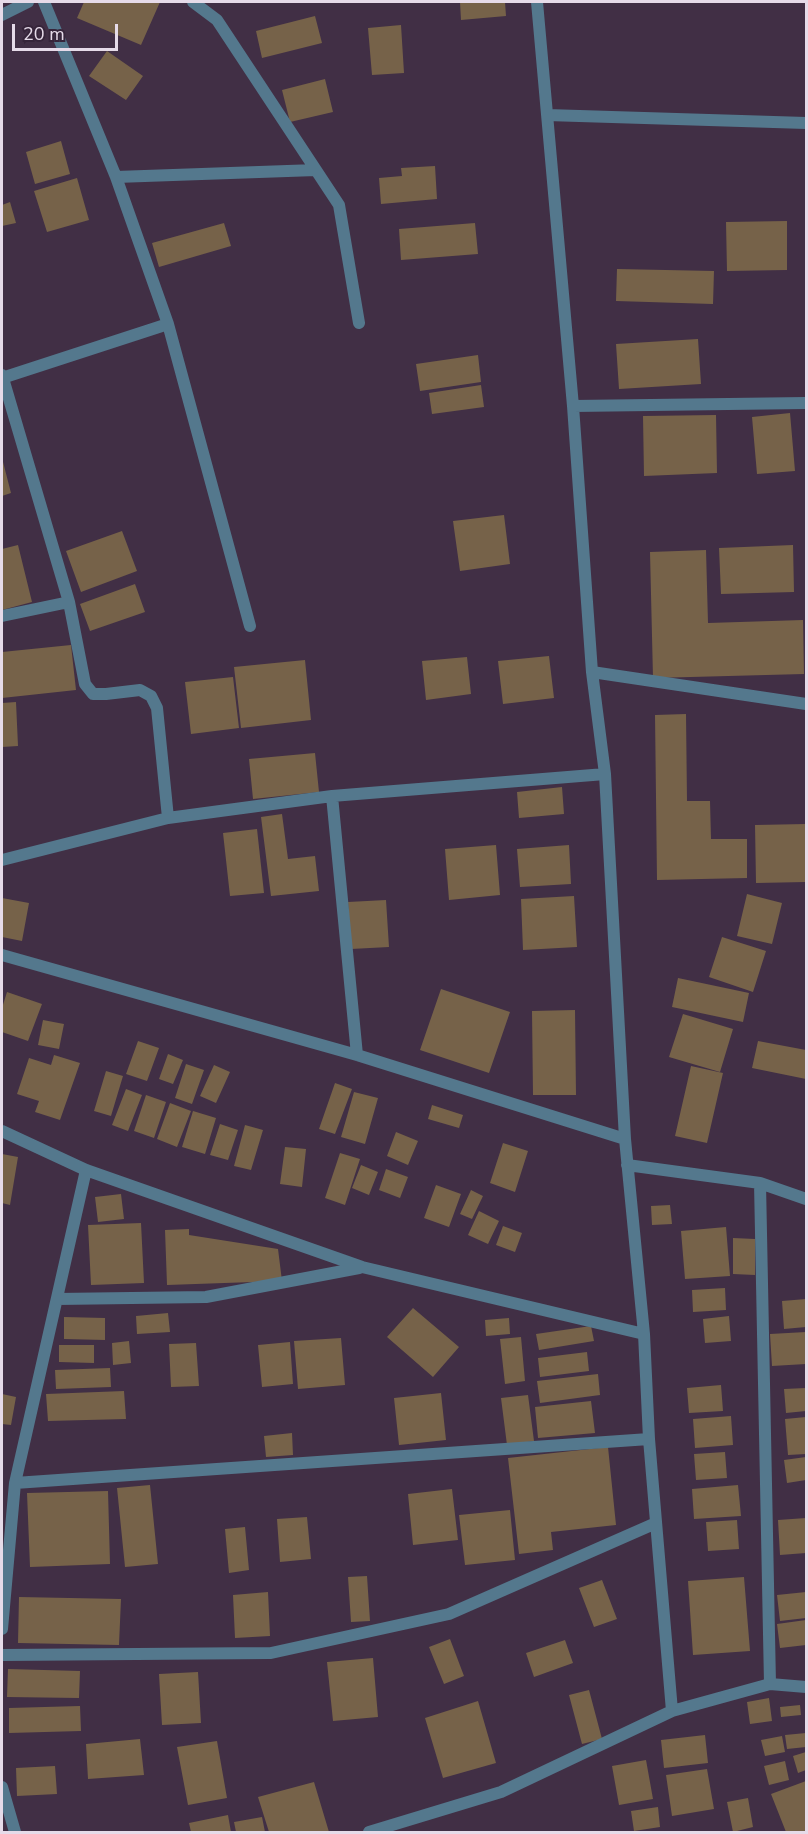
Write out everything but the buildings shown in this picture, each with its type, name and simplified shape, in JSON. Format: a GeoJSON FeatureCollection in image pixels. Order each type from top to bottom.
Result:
{"type":"FeatureCollection","features":[{"type":"Feature","properties":{"kind":"street"},"geometry":{"type":"LineString","coordinates":[[2,15],[28,2]]}},
{"type":"Feature","properties":{"kind":"street"},"geometry":{"type":"LineString","coordinates":[[44,2],[116,177],[168,324],[250,626]]}},
{"type":"Feature","properties":{"kind":"street"},"geometry":{"type":"LineString","coordinates":[[193,2],[217,20],[339,205],[359,322]]}},
{"type":"Feature","properties":{"kind":"street"},"geometry":{"type":"LineString","coordinates":[[537,2],[573,406],[592,672],[605,774],[625,1139],[644,1334],[649,1439],[672,1711]]}},
{"type":"Feature","properties":{"kind":"street"},"geometry":{"type":"LineString","coordinates":[[547,115],[807,123]]}},
{"type":"Feature","properties":{"kind":"street"},"geometry":{"type":"LineString","coordinates":[[116,177],[316,170]]}},
{"type":"Feature","properties":{"kind":"street"},"geometry":{"type":"LineString","coordinates":[[168,324],[2,377],[69,602],[85,684],[93,694],[140,690],[151,696],[157,708],[168,818]]}},
{"type":"Feature","properties":{"kind":"street"},"geometry":{"type":"LineString","coordinates":[[573,406],[807,403]]}},
{"type":"Feature","properties":{"kind":"street"},"geometry":{"type":"LineString","coordinates":[[2,616],[69,602]]}},
{"type":"Feature","properties":{"kind":"street"},"geometry":{"type":"LineString","coordinates":[[592,672],[807,704]]}},
{"type":"Feature","properties":{"kind":"street"},"geometry":{"type":"LineString","coordinates":[[2,860],[168,818],[332,796],[605,774]]}},
{"type":"Feature","properties":{"kind":"street"},"geometry":{"type":"LineString","coordinates":[[332,796],[357,1055]]}},
{"type":"Feature","properties":{"kind":"street"},"geometry":{"type":"LineString","coordinates":[[2,955],[357,1055],[625,1139]]}},
{"type":"Feature","properties":{"kind":"street"},"geometry":{"type":"LineString","coordinates":[[2,1131],[86,1170],[362,1267],[644,1334]]}},
{"type":"Feature","properties":{"kind":"street"},"geometry":{"type":"LineString","coordinates":[[627,1166],[760,1183],[807,1199]]}},
{"type":"Feature","properties":{"kind":"street"},"geometry":{"type":"LineString","coordinates":[[2,1629],[15,1483],[86,1170]]}},
{"type":"Feature","properties":{"kind":"street"},"geometry":{"type":"LineString","coordinates":[[760,1183],[770,1684]]}},
{"type":"Feature","properties":{"kind":"street"},"geometry":{"type":"LineString","coordinates":[[57,1299],[206,1297],[362,1267]]}},
{"type":"Feature","properties":{"kind":"street"},"geometry":{"type":"LineString","coordinates":[[15,1483],[649,1439]]}},
{"type":"Feature","properties":{"kind":"street"},"geometry":{"type":"LineString","coordinates":[[2,1655],[271,1653],[449,1614],[656,1523]]}},
{"type":"Feature","properties":{"kind":"street"},"geometry":{"type":"LineString","coordinates":[[369,1833],[501,1792],[672,1711],[770,1684],[807,1687]]}},
{"type":"Feature","properties":{"kind":"street"},"geometry":{"type":"LineString","coordinates":[[2,1787],[15,1833]]}}]}
